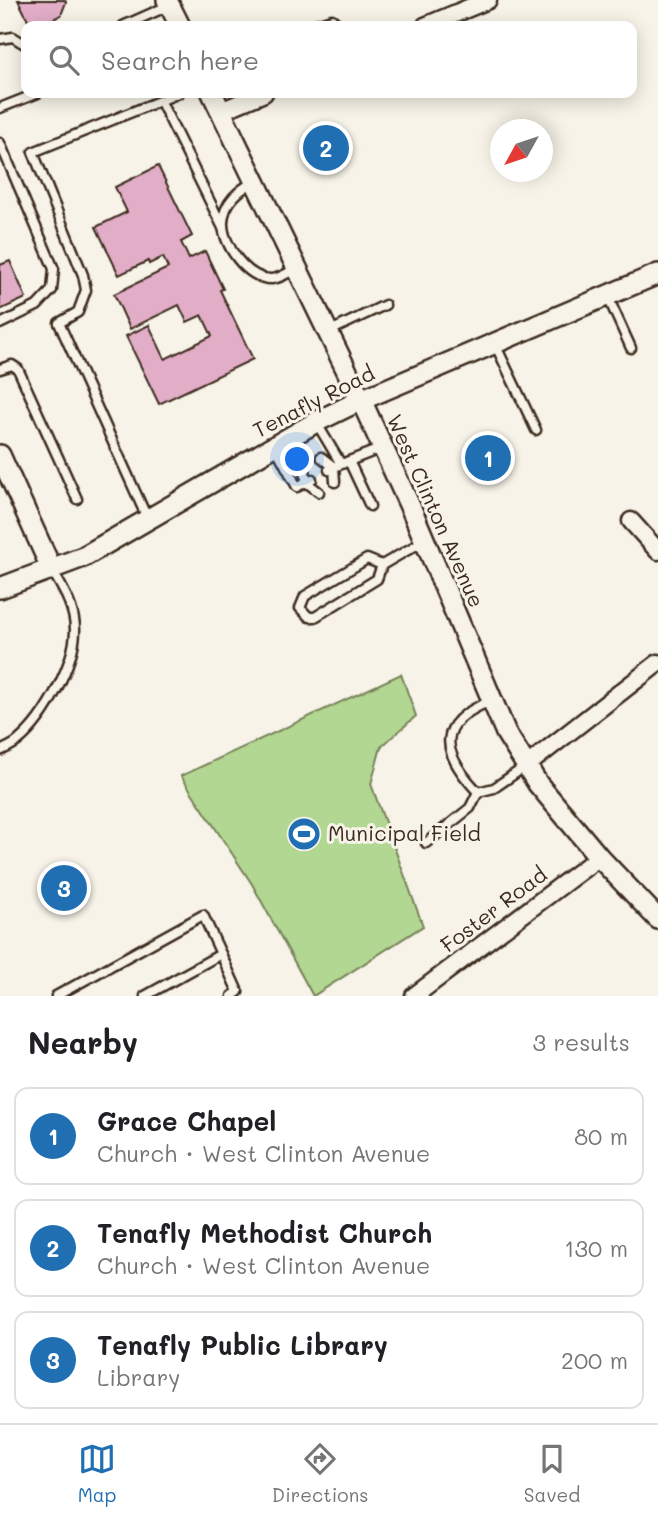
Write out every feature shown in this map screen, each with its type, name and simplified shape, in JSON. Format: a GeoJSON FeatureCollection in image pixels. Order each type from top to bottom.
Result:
{"type":"FeatureCollection","features":[{"type":"Feature","properties":{"kind":"street"},"geometry":{"type":"LineString","coordinates":[[437,21],[488,0]]}},
{"type":"Feature","properties":{"kind":"street"},"geometry":{"type":"LineString","coordinates":[[168,3],[177,21]]}},
{"type":"Feature","properties":{"kind":"street","name":"West Clinton Avenue"},"geometry":{"type":"LineString","coordinates":[[214,98],[383,447],[506,733],[526,766],[599,858],[658,919]]}},
{"type":"Feature","properties":{"kind":"street"},"geometry":{"type":"LineString","coordinates":[[221,111],[252,98]]}},
{"type":"Feature","properties":{"kind":"street","name":"Tenafly Road"},"geometry":{"type":"LineString","coordinates":[[0,588],[83,557],[316,422],[361,400],[658,274]]}},
{"type":"Feature","properties":{"kind":"street"},"geometry":{"type":"LineString","coordinates":[[0,455],[52,570]]}},
{"type":"Feature","properties":{"kind":"street"},"geometry":{"type":"LineString","coordinates":[[631,521],[658,551]]}},
{"type":"Feature","properties":{"kind":"street"},"geometry":{"type":"LineString","coordinates":[[526,766],[658,663]]}},
{"type":"Feature","properties":{"kind":"street","name":"Foster Road"},"geometry":{"type":"LineString","coordinates":[[414,996],[599,858]]}},
{"type":"Feature","properties":{"kind":"lane"},"geometry":{"type":"LineString","coordinates":[[134,21],[168,3]]}},
{"type":"Feature","properties":{"kind":"lane"},"geometry":{"type":"LineString","coordinates":[[0,39],[13,37],[21,42]]}},
{"type":"Feature","properties":{"kind":"lane"},"geometry":{"type":"LineString","coordinates":[[0,108],[25,98]]}},
{"type":"Feature","properties":{"kind":"lane"},"geometry":{"type":"LineString","coordinates":[[148,520],[59,323],[78,312],[86,290],[83,275],[33,152],[170,98]]}},
{"type":"Feature","properties":{"kind":"lane"},"geometry":{"type":"LineString","coordinates":[[162,102],[236,259],[256,276],[272,279],[296,268]]}},
{"type":"Feature","properties":{"kind":"lane"},"geometry":{"type":"LineString","coordinates":[[0,143],[54,269],[52,289],[37,306],[0,324]]}},
{"type":"Feature","properties":{"kind":"lane"},"geometry":{"type":"LineString","coordinates":[[224,230],[223,222],[230,202],[241,189],[255,181]]}},
{"type":"Feature","properties":{"kind":"lane"},"geometry":{"type":"LineString","coordinates":[[607,295],[631,348]]}},
{"type":"Feature","properties":{"kind":"lane"},"geometry":{"type":"LineString","coordinates":[[328,332],[386,305]]}},
{"type":"Feature","properties":{"kind":"lane"},"geometry":{"type":"LineString","coordinates":[[494,342],[536,430]]}},
{"type":"Feature","properties":{"kind":"lane"},"geometry":{"type":"LineString","coordinates":[[0,369],[12,365],[18,369],[77,499]]}},
{"type":"Feature","properties":{"kind":"lane"},"geometry":{"type":"LineString","coordinates":[[316,422],[338,465],[370,506]]}},
{"type":"Feature","properties":{"kind":"lane"},"geometry":{"type":"LineString","coordinates":[[275,446],[298,487],[309,481]]}},
{"type":"Feature","properties":{"kind":"lane"},"geometry":{"type":"LineString","coordinates":[[321,457],[338,465],[383,447]]}},
{"type":"Feature","properties":{"kind":"lane"},"geometry":{"type":"LineString","coordinates":[[335,482],[338,465]]}},
{"type":"Feature","properties":{"kind":"lane"},"geometry":{"type":"LineString","coordinates":[[305,466],[309,481],[319,492]]}},
{"type":"Feature","properties":{"kind":"lane"},"geometry":{"type":"LineString","coordinates":[[382,565],[367,559],[305,596],[300,608],[309,617],[315,617],[377,579],[382,565],[425,540]]}},
{"type":"Feature","properties":{"kind":"lane"},"geometry":{"type":"LineString","coordinates":[[0,751],[19,741],[42,713],[69,665],[75,630],[69,600],[52,570]]}},
{"type":"Feature","properties":{"kind":"lane"},"geometry":{"type":"LineString","coordinates":[[478,792],[449,751],[449,737],[461,716],[491,701]]}},
{"type":"Feature","properties":{"kind":"lane"},"geometry":{"type":"LineString","coordinates":[[426,843],[470,808],[478,792],[494,788],[526,766]]}},
{"type":"Feature","properties":{"kind":"lane"},"geometry":{"type":"LineString","coordinates":[[56,996],[204,915],[238,992],[232,996]]}},
{"type":"Feature","properties":{"kind":"lane"},"geometry":{"type":"LineString","coordinates":[[145,996],[221,954]]}},
{"type":"Feature","properties":{"kind":"green space","name":"Municipal Field"},"geometry":{"type":"Polygon","coordinates":[[[401,674],[416,716],[381,747],[371,784],[423,926],[313,996],[252,884],[181,776],[401,674]]]}},
{"type":"Feature","properties":{"kind":"building"},"geometry":{"type":"Polygon","coordinates":[[[18,0],[65,0],[61,15],[50,21],[28,21],[18,0]]]}},
{"type":"Feature","properties":{"kind":"building"},"geometry":{"type":"Polygon","coordinates":[[[158,166],[192,236],[181,242],[189,259],[205,251],[223,289],[220,290],[253,359],[159,404],[126,336],[149,325],[165,359],[212,336],[202,315],[187,322],[179,305],[130,329],[114,294],[168,268],[163,257],[119,275],[96,227],[127,212],[115,187],[158,166]]]}},
{"type":"Feature","properties":{"kind":"building"},"geometry":{"type":"Polygon","coordinates":[[[10,261],[26,298],[0,310],[0,265],[10,261]]]}},
{"type":"Feature","properties":{"kind":"place","name":"Tenafly Methodist Church"},"geometry":{"type":"Point","coordinates":[326,148]}},
{"type":"Feature","properties":{"kind":"place","name":"Grace Chapel"},"geometry":{"type":"Point","coordinates":[488,458]}},
{"type":"Feature","properties":{"kind":"place","name":"Municipal Field"},"geometry":{"type":"Point","coordinates":[304,834]}},
{"type":"Feature","properties":{"kind":"place","name":"Tenafly Public Library"},"geometry":{"type":"Point","coordinates":[64,888]}}]}
